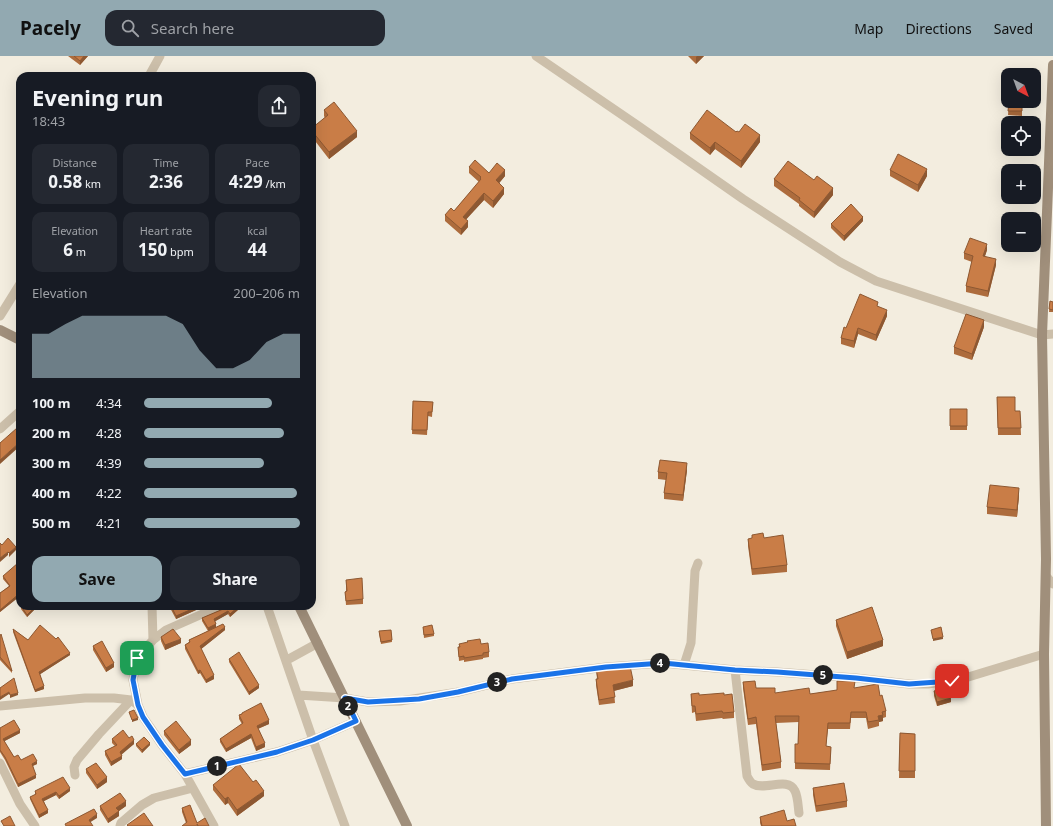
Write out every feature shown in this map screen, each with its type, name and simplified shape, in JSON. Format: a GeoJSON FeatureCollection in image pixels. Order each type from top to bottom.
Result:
{"type":"FeatureCollection","features":[{"type":"Feature","properties":{"kind":"street"},"geometry":{"type":"LineString","coordinates":[[151,72],[160,56]]}},
{"type":"Feature","properties":{"kind":"street"},"geometry":{"type":"LineString","coordinates":[[536,56],[637,124],[743,199],[840,262],[876,281],[1042,335],[1053,334]]}},
{"type":"Feature","properties":{"kind":"street"},"geometry":{"type":"LineString","coordinates":[[1046,826],[1044,654],[1046,576],[1042,335],[1053,65]]}},
{"type":"Feature","properties":{"kind":"street"},"geometry":{"type":"LineString","coordinates":[[0,316],[16,290]]}},
{"type":"Feature","properties":{"kind":"street"},"geometry":{"type":"LineString","coordinates":[[0,330],[16,338]]}},
{"type":"Feature","properties":{"kind":"street"},"geometry":{"type":"LineString","coordinates":[[0,429],[16,415]]}},
{"type":"Feature","properties":{"kind":"street"},"geometry":{"type":"LineString","coordinates":[[684,665],[691,643],[696,571],[698,563]]}},
{"type":"Feature","properties":{"kind":"street"},"geometry":{"type":"LineString","coordinates":[[1046,576],[1053,584]]}},
{"type":"Feature","properties":{"kind":"street"},"geometry":{"type":"LineString","coordinates":[[152,610],[153,640]]}},
{"type":"Feature","properties":{"kind":"street"},"geometry":{"type":"LineString","coordinates":[[212,610],[166,630],[153,640],[137,658],[133,680],[135,703],[154,733],[185,774],[214,826]]}},
{"type":"Feature","properties":{"kind":"street"},"geometry":{"type":"LineString","coordinates":[[268,610],[287,660],[313,740],[345,826]]}},
{"type":"Feature","properties":{"kind":"street"},"geometry":{"type":"LineString","coordinates":[[301,610],[407,826]]}},
{"type":"Feature","properties":{"kind":"street"},"geometry":{"type":"LineString","coordinates":[[287,660],[318,643]]}},
{"type":"Feature","properties":{"kind":"street"},"geometry":{"type":"LineString","coordinates":[[298,695],[345,698],[368,702],[400,701],[444,695],[512,679],[606,667],[663,663],[909,684],[928,684],[965,678],[1044,654]]}},
{"type":"Feature","properties":{"kind":"street"},"geometry":{"type":"LineString","coordinates":[[735,670],[747,776],[752,783],[761,786],[782,784],[793,787],[796,792],[799,813]]}},
{"type":"Feature","properties":{"kind":"street"},"geometry":{"type":"LineString","coordinates":[[0,706],[85,698],[114,698],[135,703]]}},
{"type":"Feature","properties":{"kind":"street"},"geometry":{"type":"LineString","coordinates":[[75,775],[74,767],[77,760],[99,734],[135,703]]}},
{"type":"Feature","properties":{"kind":"street"},"geometry":{"type":"LineString","coordinates":[[185,774],[277,752],[313,740],[356,721]]}},
{"type":"Feature","properties":{"kind":"street"},"geometry":{"type":"LineString","coordinates":[[0,763],[20,804],[35,826]]}},
{"type":"Feature","properties":{"kind":"street"},"geometry":{"type":"LineString","coordinates":[[120,826],[121,822],[142,805],[154,798],[193,788]]}},
{"type":"Feature","properties":{"kind":"building"},"geometry":{"type":"Polygon","coordinates":[[[74,56],[84,56],[80,61],[74,56]]]}},
{"type":"Feature","properties":{"kind":"building"},"geometry":{"type":"Polygon","coordinates":[[[334,102],[357,131],[329,152],[316,136],[316,125],[328,115],[324,110],[334,102]]]}},
{"type":"Feature","properties":{"kind":"building"},"geometry":{"type":"Polygon","coordinates":[[[1008,108],[1022,108],[1022,111],[1008,111],[1008,108]]]}},
{"type":"Feature","properties":{"kind":"building"},"geometry":{"type":"Polygon","coordinates":[[[707,110],[736,132],[739,132],[745,124],[760,135],[741,161],[715,142],[710,148],[690,133],[707,110]]]}},
{"type":"Feature","properties":{"kind":"building"},"geometry":{"type":"Polygon","coordinates":[[[898,154],[927,169],[918,185],[890,170],[898,154]]]}},
{"type":"Feature","properties":{"kind":"building"},"geometry":{"type":"Polygon","coordinates":[[[475,160],[489,173],[497,163],[505,170],[496,180],[504,188],[493,201],[484,193],[463,217],[468,221],[461,229],[445,215],[451,208],[454,211],[481,179],[481,177],[469,167],[475,160]]]}},
{"type":"Feature","properties":{"kind":"building"},"geometry":{"type":"Polygon","coordinates":[[[788,161],[814,180],[817,176],[833,188],[814,212],[799,200],[800,198],[774,179],[788,161]]]}},
{"type":"Feature","properties":{"kind":"building"},"geometry":{"type":"Polygon","coordinates":[[[851,204],[863,217],[844,236],[831,224],[851,204]]]}},
{"type":"Feature","properties":{"kind":"building"},"geometry":{"type":"Polygon","coordinates":[[[970,238],[987,244],[983,256],[996,259],[988,291],[966,286],[973,256],[964,253],[970,238]]]}},
{"type":"Feature","properties":{"kind":"building"},"geometry":{"type":"Polygon","coordinates":[[[860,294],[878,302],[877,306],[887,310],[876,335],[858,328],[854,341],[841,338],[844,327],[846,328],[860,294]]]}},
{"type":"Feature","properties":{"kind":"building"},"geometry":{"type":"Polygon","coordinates":[[[1050,301],[1053,302],[1053,310],[1049,309],[1050,301]]]}},
{"type":"Feature","properties":{"kind":"building"},"geometry":{"type":"Polygon","coordinates":[[[966,314],[984,320],[972,354],[954,347],[966,314]]]}},
{"type":"Feature","properties":{"kind":"building"},"geometry":{"type":"Polygon","coordinates":[[[997,397],[1015,397],[1015,411],[1020,411],[1021,428],[998,428],[997,397]]]}},
{"type":"Feature","properties":{"kind":"building"},"geometry":{"type":"Polygon","coordinates":[[[413,401],[433,402],[432,412],[428,412],[427,430],[412,430],[413,401]]]}},
{"type":"Feature","properties":{"kind":"building"},"geometry":{"type":"Polygon","coordinates":[[[950,409],[967,409],[967,426],[950,426],[950,409]]]}},
{"type":"Feature","properties":{"kind":"building"},"geometry":{"type":"Polygon","coordinates":[[[16,429],[16,446],[0,460],[0,443],[16,429]]]}},
{"type":"Feature","properties":{"kind":"building"},"geometry":{"type":"Polygon","coordinates":[[[660,460],[687,463],[683,495],[664,493],[667,473],[658,472],[660,460]]]}},
{"type":"Feature","properties":{"kind":"building"},"geometry":{"type":"Polygon","coordinates":[[[990,485],[1019,488],[1017,510],[987,507],[990,485]]]}},
{"type":"Feature","properties":{"kind":"building"},"geometry":{"type":"Polygon","coordinates":[[[763,533],[764,538],[783,535],[787,565],[752,569],[748,539],[752,538],[752,535],[763,533]]]}},
{"type":"Feature","properties":{"kind":"building"},"geometry":{"type":"Polygon","coordinates":[[[8,538],[16,547],[0,558],[0,543],[2,545],[8,538]]]}},
{"type":"Feature","properties":{"kind":"building"},"geometry":{"type":"Polygon","coordinates":[[[16,565],[16,596],[0,610],[0,593],[10,586],[3,576],[16,565]]]}},
{"type":"Feature","properties":{"kind":"building"},"geometry":{"type":"Polygon","coordinates":[[[362,578],[363,599],[346,601],[346,580],[362,578]]]}},
{"type":"Feature","properties":{"kind":"building"},"geometry":{"type":"Polygon","coordinates":[[[872,607],[883,640],[847,652],[836,620],[872,607]]]}},
{"type":"Feature","properties":{"kind":"building"},"geometry":{"type":"Polygon","coordinates":[[[24,610],[32,610],[27,615],[24,610]]]}},
{"type":"Feature","properties":{"kind":"building"},"geometry":{"type":"Polygon","coordinates":[[[173,610],[190,610],[176,616],[173,610]]]}},
{"type":"Feature","properties":{"kind":"building"},"geometry":{"type":"Polygon","coordinates":[[[221,610],[234,610],[230,614],[228,611],[214,619],[216,624],[208,628],[202,618],[221,610]]]}},
{"type":"Feature","properties":{"kind":"building"},"geometry":{"type":"Polygon","coordinates":[[[223,624],[225,627],[200,646],[214,675],[206,680],[200,670],[198,671],[185,645],[190,642],[189,640],[223,624]]]}},
{"type":"Feature","properties":{"kind":"building"},"geometry":{"type":"Polygon","coordinates":[[[40,625],[56,639],[58,637],[70,653],[39,672],[44,686],[35,690],[13,629],[28,640],[40,625]]]}},
{"type":"Feature","properties":{"kind":"building"},"geometry":{"type":"Polygon","coordinates":[[[432,625],[434,634],[424,635],[423,627],[432,625]]]}},
{"type":"Feature","properties":{"kind":"building"},"geometry":{"type":"Polygon","coordinates":[[[941,627],[943,637],[933,639],[931,630],[941,627]]]}},
{"type":"Feature","properties":{"kind":"building"},"geometry":{"type":"Polygon","coordinates":[[[173,629],[181,639],[165,645],[161,637],[173,629]]]}},
{"type":"Feature","properties":{"kind":"building"},"geometry":{"type":"Polygon","coordinates":[[[391,630],[392,640],[381,642],[379,631],[391,630]]]}},
{"type":"Feature","properties":{"kind":"building"},"geometry":{"type":"Polygon","coordinates":[[[1,634],[12,671],[0,657],[1,634]]]}},
{"type":"Feature","properties":{"kind":"building"},"geometry":{"type":"Polygon","coordinates":[[[480,639],[481,644],[488,643],[489,652],[483,653],[483,655],[464,658],[464,656],[459,657],[459,644],[480,639]]]}},
{"type":"Feature","properties":{"kind":"building"},"geometry":{"type":"Polygon","coordinates":[[[102,641],[114,663],[106,668],[93,646],[102,641]]]}},
{"type":"Feature","properties":{"kind":"building"},"geometry":{"type":"Polygon","coordinates":[[[239,652],[259,685],[249,692],[229,659],[239,652]]]}},
{"type":"Feature","properties":{"kind":"building"},"geometry":{"type":"Polygon","coordinates":[[[630,666],[633,680],[613,685],[615,697],[599,700],[596,668],[630,666]]]}},
{"type":"Feature","properties":{"kind":"building"},"geometry":{"type":"Polygon","coordinates":[[[14,678],[18,693],[10,695],[9,692],[0,697],[0,688],[14,678]]]}},
{"type":"Feature","properties":{"kind":"building"},"geometry":{"type":"Polygon","coordinates":[[[755,681],[756,688],[775,688],[775,693],[809,688],[810,694],[837,690],[837,681],[855,681],[854,688],[878,684],[880,696],[882,695],[886,711],[882,712],[883,715],[878,716],[879,720],[868,722],[866,712],[851,712],[850,723],[828,723],[826,746],[831,747],[830,764],[795,763],[795,744],[798,744],[799,716],[775,716],[781,762],[762,765],[756,717],[748,719],[743,682],[755,681]]]}},
{"type":"Feature","properties":{"kind":"building"},"geometry":{"type":"Polygon","coordinates":[[[949,687],[951,698],[937,702],[934,691],[949,687]]]}},
{"type":"Feature","properties":{"kind":"building"},"geometry":{"type":"Polygon","coordinates":[[[699,693],[699,695],[724,693],[724,695],[732,694],[734,712],[723,713],[722,711],[696,714],[695,706],[692,706],[691,694],[699,693]]]}},
{"type":"Feature","properties":{"kind":"building"},"geometry":{"type":"Polygon","coordinates":[[[261,703],[269,720],[257,726],[265,743],[256,747],[251,734],[226,749],[220,739],[243,723],[239,715],[261,703]]]}},
{"type":"Feature","properties":{"kind":"building"},"geometry":{"type":"Polygon","coordinates":[[[134,710],[138,718],[132,720],[129,712],[134,710]]]}},
{"type":"Feature","properties":{"kind":"building"},"geometry":{"type":"Polygon","coordinates":[[[14,720],[20,730],[3,739],[14,757],[18,755],[21,760],[33,754],[37,761],[32,764],[36,775],[18,784],[0,750],[0,728],[14,720]]]}},
{"type":"Feature","properties":{"kind":"building"},"geometry":{"type":"Polygon","coordinates":[[[176,721],[191,740],[179,750],[164,731],[176,721]]]}},
{"type":"Feature","properties":{"kind":"building"},"geometry":{"type":"Polygon","coordinates":[[[123,730],[129,738],[132,736],[134,740],[120,752],[122,756],[111,762],[105,751],[117,745],[112,739],[123,730]]]}},
{"type":"Feature","properties":{"kind":"building"},"geometry":{"type":"Polygon","coordinates":[[[900,733],[915,734],[915,771],[899,771],[900,733]]]}},
{"type":"Feature","properties":{"kind":"building"},"geometry":{"type":"Polygon","coordinates":[[[144,737],[150,743],[142,750],[136,744],[144,737]]]}},
{"type":"Feature","properties":{"kind":"building"},"geometry":{"type":"Polygon","coordinates":[[[96,763],[107,777],[97,785],[86,769],[96,763]]]}},
{"type":"Feature","properties":{"kind":"building"},"geometry":{"type":"Polygon","coordinates":[[[239,764],[253,782],[256,780],[264,791],[237,810],[228,797],[225,799],[213,785],[239,764]]]}},
{"type":"Feature","properties":{"kind":"building"},"geometry":{"type":"Polygon","coordinates":[[[63,777],[70,788],[59,796],[56,792],[42,799],[48,810],[39,815],[30,797],[36,794],[35,791],[63,777]]]}},
{"type":"Feature","properties":{"kind":"building"},"geometry":{"type":"Polygon","coordinates":[[[844,783],[847,801],[816,806],[813,788],[844,783]]]}},
{"type":"Feature","properties":{"kind":"building"},"geometry":{"type":"Polygon","coordinates":[[[120,793],[126,801],[116,808],[119,811],[108,819],[100,806],[120,793]]]}},
{"type":"Feature","properties":{"kind":"building"},"geometry":{"type":"Polygon","coordinates":[[[190,805],[197,823],[205,818],[209,826],[182,826],[187,822],[182,808],[190,805]]]}},
{"type":"Feature","properties":{"kind":"building"},"geometry":{"type":"Polygon","coordinates":[[[94,809],[97,814],[89,820],[93,826],[66,826],[65,824],[94,809]]]}},
{"type":"Feature","properties":{"kind":"building"},"geometry":{"type":"Polygon","coordinates":[[[784,810],[787,821],[794,819],[796,826],[762,826],[760,817],[784,810]]]}},
{"type":"Feature","properties":{"kind":"building"},"geometry":{"type":"Polygon","coordinates":[[[144,813],[153,826],[127,825],[144,813]]]}},
{"type":"Feature","properties":{"kind":"building"},"geometry":{"type":"Polygon","coordinates":[[[10,816],[15,826],[4,826],[1,821],[10,816]]]}},
{"type":"Feature","properties":{"kind":"route"},"geometry":{"type":"LineString","coordinates":[[137,658],[133,680],[138,705],[143,717],[162,745],[185,774],[277,752],[313,740],[356,721],[345,698],[368,702],[419,699],[458,692],[512,679],[606,667],[663,663],[735,670],[856,678],[909,684],[928,684],[952,681]]}}]}
